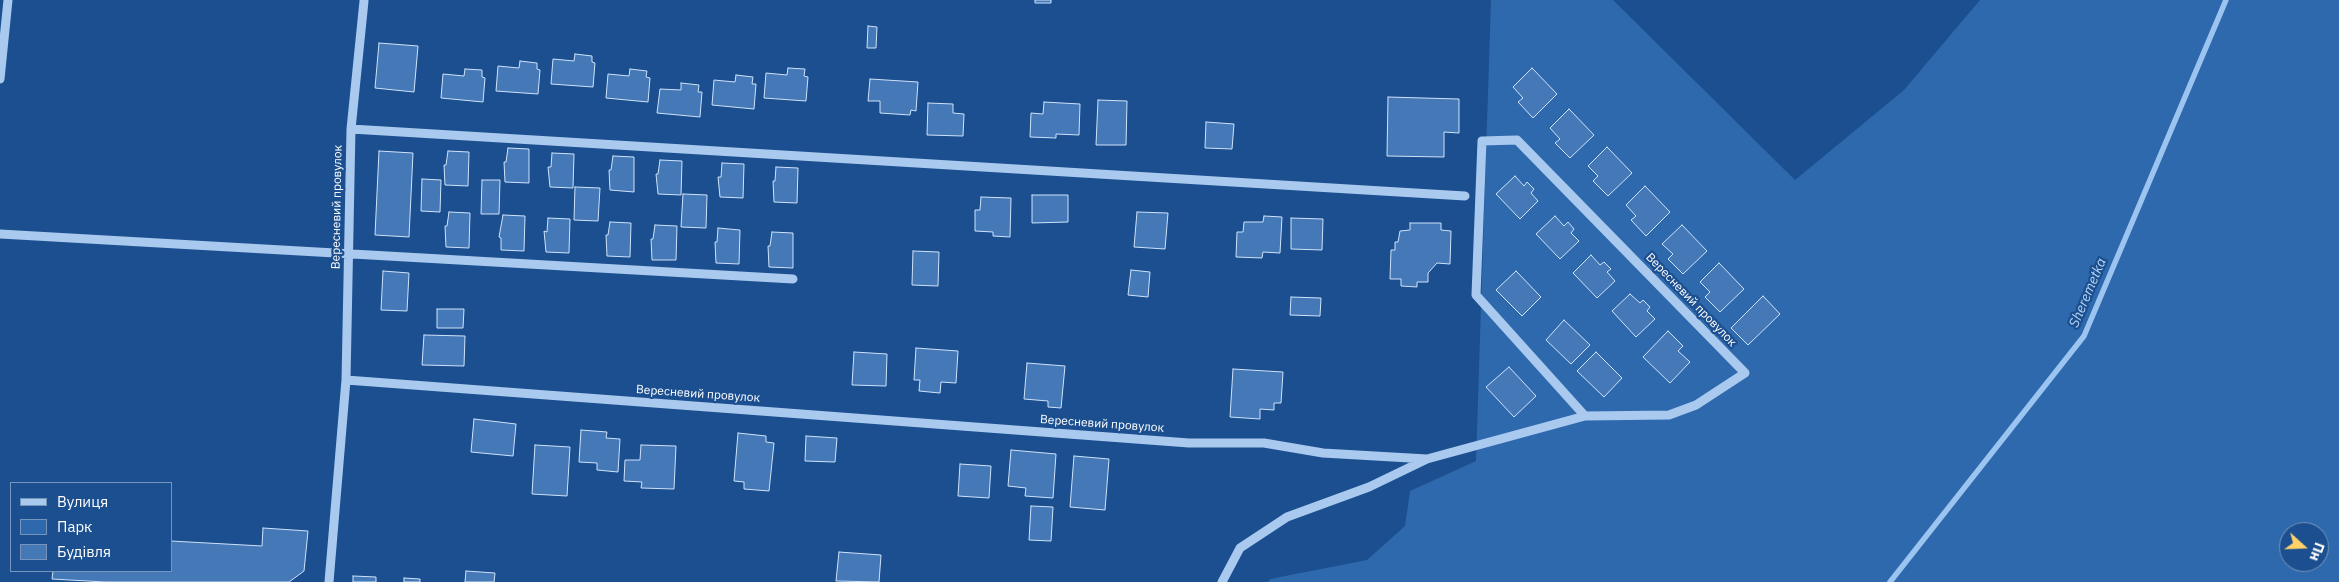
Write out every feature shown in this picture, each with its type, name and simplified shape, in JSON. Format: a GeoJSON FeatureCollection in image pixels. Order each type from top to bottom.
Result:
{"type":"FeatureCollection","features":[{"type":"Feature","properties":{"kind":"street"},"geometry":{"type":"LineString","coordinates":[[0,79],[8,0]]}},
{"type":"Feature","properties":{"kind":"street","name":"Вересневий провулок"},"geometry":{"type":"LineString","coordinates":[[364,1],[351,129],[346,380],[1189,443],[1264,444],[1323,453],[1427,458]]}},
{"type":"Feature","properties":{"kind":"street"},"geometry":{"type":"LineString","coordinates":[[351,129],[1465,196]]}},
{"type":"Feature","properties":{"kind":"street","name":"Вересневий провулок"},"geometry":{"type":"LineString","coordinates":[[1517,140],[1745,373],[1696,405],[1669,415],[1585,416],[1476,295],[1482,141],[1517,140]]}},
{"type":"Feature","properties":{"kind":"street"},"geometry":{"type":"LineString","coordinates":[[0,234],[793,279]]}},
{"type":"Feature","properties":{"kind":"street"},"geometry":{"type":"LineString","coordinates":[[329,582],[346,380]]}},
{"type":"Feature","properties":{"kind":"street"},"geometry":{"type":"LineString","coordinates":[[1222,582],[1240,548],[1287,517],[1369,487],[1427,458],[1585,416]]}},
{"type":"Feature","properties":{"kind":"green space"},"geometry":{"type":"Polygon","coordinates":[[[1491,0],[1613,0],[1795,180],[1904,90],[1980,0],[2339,0],[2339,582],[1268,582],[1270,579],[1367,560],[1405,526],[1410,491],[1476,461],[1491,0]]]}},
{"type":"Feature","properties":{"kind":"building"},"geometry":{"type":"Polygon","coordinates":[[[1035,0],[1051,0],[1051,3],[1035,3],[1035,0]]]}},
{"type":"Feature","properties":{"kind":"building"},"geometry":{"type":"Polygon","coordinates":[[[868,26],[877,27],[876,48],[867,48],[868,26]]]}},
{"type":"Feature","properties":{"kind":"building"},"geometry":{"type":"Polygon","coordinates":[[[379,43],[418,46],[414,92],[375,88],[379,43]]]}},
{"type":"Feature","properties":{"kind":"building"},"geometry":{"type":"Polygon","coordinates":[[[575,54],[592,56],[592,62],[595,63],[593,87],[551,84],[553,59],[574,61],[575,54]]]}},
{"type":"Feature","properties":{"kind":"building"},"geometry":{"type":"Polygon","coordinates":[[[520,61],[537,63],[537,69],[540,70],[538,94],[496,91],[498,66],[519,68],[520,61]]]}},
{"type":"Feature","properties":{"kind":"building"},"geometry":{"type":"Polygon","coordinates":[[[788,68],[805,69],[804,76],[808,77],[806,101],[764,98],[766,73],[787,75],[788,68]]]}},
{"type":"Feature","properties":{"kind":"building"},"geometry":{"type":"Polygon","coordinates":[[[1532,68],[1557,94],[1533,118],[1518,102],[1523,98],[1513,87],[1532,68]]]}},
{"type":"Feature","properties":{"kind":"building"},"geometry":{"type":"Polygon","coordinates":[[[465,69],[482,70],[482,77],[485,78],[483,102],[441,98],[443,74],[464,76],[465,69]]]}},
{"type":"Feature","properties":{"kind":"building"},"geometry":{"type":"Polygon","coordinates":[[[630,69],[647,71],[646,77],[650,78],[648,102],[606,98],[608,74],[629,76],[630,69]]]}},
{"type":"Feature","properties":{"kind":"building"},"geometry":{"type":"Polygon","coordinates":[[[736,75],[753,77],[752,84],[756,84],[754,109],[712,105],[714,80],[735,82],[736,75]]]}},
{"type":"Feature","properties":{"kind":"building"},"geometry":{"type":"Polygon","coordinates":[[[870,79],[918,82],[916,111],[911,110],[910,115],[880,113],[880,101],[868,101],[870,79]]]}},
{"type":"Feature","properties":{"kind":"building"},"geometry":{"type":"Polygon","coordinates":[[[681,83],[699,85],[698,92],[702,92],[700,117],[657,113],[660,89],[681,90],[681,83]]]}},
{"type":"Feature","properties":{"kind":"building"},"geometry":{"type":"Polygon","coordinates":[[[1388,97],[1459,99],[1459,133],[1444,132],[1444,157],[1387,156],[1388,97]]]}},
{"type":"Feature","properties":{"kind":"building"},"geometry":{"type":"Polygon","coordinates":[[[1098,100],[1127,101],[1126,145],[1096,145],[1098,100]]]}},
{"type":"Feature","properties":{"kind":"building"},"geometry":{"type":"Polygon","coordinates":[[[1044,102],[1080,104],[1079,135],[1056,134],[1056,138],[1030,137],[1031,113],[1043,114],[1044,102]]]}},
{"type":"Feature","properties":{"kind":"building"},"geometry":{"type":"Polygon","coordinates":[[[928,103],[953,104],[953,113],[964,114],[963,136],[927,135],[928,103]]]}},
{"type":"Feature","properties":{"kind":"building"},"geometry":{"type":"Polygon","coordinates":[[[1569,109],[1594,135],[1570,158],[1555,143],[1560,139],[1550,128],[1569,109]]]}},
{"type":"Feature","properties":{"kind":"building"},"geometry":{"type":"Polygon","coordinates":[[[1206,122],[1234,124],[1232,149],[1205,148],[1206,122]]]}},
{"type":"Feature","properties":{"kind":"building"},"geometry":{"type":"Polygon","coordinates":[[[1607,147],[1632,173],[1608,196],[1593,181],[1598,176],[1588,166],[1607,147]]]}},
{"type":"Feature","properties":{"kind":"building"},"geometry":{"type":"Polygon","coordinates":[[[508,148],[529,149],[529,183],[505,182],[504,162],[506,162],[508,148]]]}},
{"type":"Feature","properties":{"kind":"building"},"geometry":{"type":"Polygon","coordinates":[[[379,151],[413,153],[409,237],[375,235],[379,151]]]}},
{"type":"Feature","properties":{"kind":"building"},"geometry":{"type":"Polygon","coordinates":[[[448,151],[469,152],[468,186],[445,185],[444,165],[446,165],[448,151]]]}},
{"type":"Feature","properties":{"kind":"building"},"geometry":{"type":"Polygon","coordinates":[[[552,153],[574,154],[573,188],[550,187],[548,167],[551,167],[552,153]]]}},
{"type":"Feature","properties":{"kind":"building"},"geometry":{"type":"Polygon","coordinates":[[[613,156],[634,157],[634,192],[610,190],[609,170],[611,170],[613,156]]]}},
{"type":"Feature","properties":{"kind":"building"},"geometry":{"type":"Polygon","coordinates":[[[660,160],[682,161],[681,195],[658,194],[656,174],[658,174],[660,160]]]}},
{"type":"Feature","properties":{"kind":"building"},"geometry":{"type":"Polygon","coordinates":[[[722,163],[744,164],[743,198],[720,197],[718,177],[721,177],[722,163]]]}},
{"type":"Feature","properties":{"kind":"building"},"geometry":{"type":"Polygon","coordinates":[[[776,167],[798,168],[797,203],[774,202],[773,181],[775,181],[776,167]]]}},
{"type":"Feature","properties":{"kind":"building"},"geometry":{"type":"Polygon","coordinates":[[[1515,176],[1524,186],[1527,182],[1534,189],[1531,193],[1538,201],[1520,219],[1496,194],[1515,176]]]}},
{"type":"Feature","properties":{"kind":"building"},"geometry":{"type":"Polygon","coordinates":[[[422,179],[441,180],[440,212],[421,211],[422,179]]]}},
{"type":"Feature","properties":{"kind":"building"},"geometry":{"type":"Polygon","coordinates":[[[482,180],[500,180],[499,214],[481,214],[482,180]]]}},
{"type":"Feature","properties":{"kind":"building"},"geometry":{"type":"Polygon","coordinates":[[[1645,186],[1670,212],[1646,236],[1631,220],[1636,216],[1626,205],[1645,186]]]}},
{"type":"Feature","properties":{"kind":"building"},"geometry":{"type":"Polygon","coordinates":[[[575,187],[600,188],[598,221],[574,220],[575,187]]]}},
{"type":"Feature","properties":{"kind":"building"},"geometry":{"type":"Polygon","coordinates":[[[683,194],[707,195],[706,228],[681,227],[683,194]]]}},
{"type":"Feature","properties":{"kind":"building"},"geometry":{"type":"Polygon","coordinates":[[[1032,195],[1068,195],[1068,222],[1032,223],[1032,195]]]}},
{"type":"Feature","properties":{"kind":"building"},"geometry":{"type":"Polygon","coordinates":[[[981,197],[1011,198],[1010,237],[993,236],[993,232],[975,231],[975,210],[980,210],[981,197]]]}},
{"type":"Feature","properties":{"kind":"building"},"geometry":{"type":"Polygon","coordinates":[[[449,212],[470,213],[469,248],[446,247],[445,226],[447,226],[449,212]]]}},
{"type":"Feature","properties":{"kind":"building"},"geometry":{"type":"Polygon","coordinates":[[[1137,212],[1168,213],[1165,249],[1134,247],[1137,212]]]}},
{"type":"Feature","properties":{"kind":"building"},"geometry":{"type":"Polygon","coordinates":[[[503,215],[525,216],[524,251],[501,250],[501,238],[499,237],[503,215]]]}},
{"type":"Feature","properties":{"kind":"building"},"geometry":{"type":"Polygon","coordinates":[[[1264,216],[1282,217],[1280,253],[1263,252],[1262,258],[1236,257],[1237,232],[1243,232],[1244,222],[1263,222],[1264,216]]]}},
{"type":"Feature","properties":{"kind":"building"},"geometry":{"type":"Polygon","coordinates":[[[1555,216],[1564,226],[1568,222],[1574,229],[1571,233],[1579,241],[1560,259],[1536,234],[1555,216]]]}},
{"type":"Feature","properties":{"kind":"building"},"geometry":{"type":"Polygon","coordinates":[[[548,218],[570,219],[569,253],[546,252],[544,231],[547,232],[548,218]]]}},
{"type":"Feature","properties":{"kind":"building"},"geometry":{"type":"Polygon","coordinates":[[[1291,218],[1323,219],[1322,250],[1291,249],[1291,218]]]}},
{"type":"Feature","properties":{"kind":"building"},"geometry":{"type":"Polygon","coordinates":[[[610,222],[631,223],[630,257],[607,256],[606,235],[608,235],[610,222]]]}},
{"type":"Feature","properties":{"kind":"building"},"geometry":{"type":"Polygon","coordinates":[[[1410,223],[1441,223],[1441,230],[1451,231],[1450,264],[1437,263],[1428,273],[1428,282],[1417,282],[1417,287],[1401,286],[1401,279],[1390,279],[1391,250],[1395,250],[1395,242],[1398,242],[1400,231],[1410,230],[1410,223]]]}},
{"type":"Feature","properties":{"kind":"building"},"geometry":{"type":"Polygon","coordinates":[[[655,225],[677,226],[676,260],[652,260],[651,239],[653,239],[655,225]]]}},
{"type":"Feature","properties":{"kind":"building"},"geometry":{"type":"Polygon","coordinates":[[[1682,225],[1707,251],[1683,274],[1668,259],[1673,254],[1662,244],[1682,225]]]}},
{"type":"Feature","properties":{"kind":"building"},"geometry":{"type":"Polygon","coordinates":[[[718,228],[740,230],[739,264],[716,263],[715,242],[717,242],[718,228]]]}},
{"type":"Feature","properties":{"kind":"building"},"geometry":{"type":"Polygon","coordinates":[[[772,232],[793,233],[793,268],[769,267],[768,246],[770,246],[772,232]]]}},
{"type":"Feature","properties":{"kind":"building"},"geometry":{"type":"Polygon","coordinates":[[[913,251],[939,252],[938,286],[912,285],[913,251]]]}},
{"type":"Feature","properties":{"kind":"building"},"geometry":{"type":"Polygon","coordinates":[[[1591,255],[1600,265],[1604,262],[1611,269],[1607,272],[1615,281],[1597,298],[1573,273],[1591,255]]]}},
{"type":"Feature","properties":{"kind":"building"},"geometry":{"type":"Polygon","coordinates":[[[1719,263],[1744,289],[1720,312],[1705,297],[1710,292],[1700,282],[1719,263]]]}},
{"type":"Feature","properties":{"kind":"building"},"geometry":{"type":"Polygon","coordinates":[[[1131,270],[1150,272],[1148,297],[1128,295],[1131,270]]]}},
{"type":"Feature","properties":{"kind":"building"},"geometry":{"type":"Polygon","coordinates":[[[383,271],[409,273],[407,311],[381,310],[383,271]]]}},
{"type":"Feature","properties":{"kind":"building"},"geometry":{"type":"Polygon","coordinates":[[[1516,271],[1541,297],[1522,316],[1496,290],[1516,271]]]}},
{"type":"Feature","properties":{"kind":"building"},"geometry":{"type":"Polygon","coordinates":[[[1630,294],[1640,303],[1643,300],[1650,307],[1647,311],[1655,319],[1636,337],[1612,311],[1630,294]]]}},
{"type":"Feature","properties":{"kind":"building"},"geometry":{"type":"Polygon","coordinates":[[[1763,296],[1780,314],[1748,345],[1731,328],[1763,296]]]}},
{"type":"Feature","properties":{"kind":"building"},"geometry":{"type":"Polygon","coordinates":[[[1291,297],[1321,298],[1320,316],[1290,315],[1291,297]]]}},
{"type":"Feature","properties":{"kind":"building"},"geometry":{"type":"Polygon","coordinates":[[[437,309],[464,309],[463,328],[437,328],[437,309]]]}},
{"type":"Feature","properties":{"kind":"building"},"geometry":{"type":"Polygon","coordinates":[[[1564,320],[1590,345],[1571,364],[1546,340],[1564,320]]]}},
{"type":"Feature","properties":{"kind":"building"},"geometry":{"type":"Polygon","coordinates":[[[1668,331],[1683,346],[1678,351],[1690,362],[1670,383],[1643,357],[1668,331]]]}},
{"type":"Feature","properties":{"kind":"building"},"geometry":{"type":"Polygon","coordinates":[[[424,335],[465,336],[464,366],[422,365],[424,335]]]}},
{"type":"Feature","properties":{"kind":"building"},"geometry":{"type":"Polygon","coordinates":[[[916,348],[958,351],[956,383],[941,382],[940,393],[919,391],[920,380],[914,380],[916,348]]]}},
{"type":"Feature","properties":{"kind":"building"},"geometry":{"type":"Polygon","coordinates":[[[854,352],[887,354],[886,386],[852,385],[854,352]]]}},
{"type":"Feature","properties":{"kind":"building"},"geometry":{"type":"Polygon","coordinates":[[[1596,352],[1622,378],[1604,397],[1577,371],[1596,352]]]}},
{"type":"Feature","properties":{"kind":"building"},"geometry":{"type":"Polygon","coordinates":[[[1027,363],[1065,366],[1061,408],[1048,407],[1048,401],[1024,399],[1027,363]]]}},
{"type":"Feature","properties":{"kind":"building"},"geometry":{"type":"Polygon","coordinates":[[[1509,367],[1536,396],[1514,417],[1486,387],[1509,367]]]}},
{"type":"Feature","properties":{"kind":"building"},"geometry":{"type":"Polygon","coordinates":[[[1233,369],[1283,372],[1281,403],[1274,403],[1274,410],[1260,409],[1260,419],[1230,417],[1233,369]]]}},
{"type":"Feature","properties":{"kind":"building"},"geometry":{"type":"Polygon","coordinates":[[[474,419],[516,424],[513,456],[471,452],[474,419]]]}},
{"type":"Feature","properties":{"kind":"building"},"geometry":{"type":"Polygon","coordinates":[[[581,430],[607,432],[606,438],[620,439],[618,472],[597,470],[597,463],[579,462],[581,430]]]}},
{"type":"Feature","properties":{"kind":"building"},"geometry":{"type":"Polygon","coordinates":[[[738,433],[766,436],[766,442],[774,443],[769,491],[744,489],[744,482],[734,481],[738,433]]]}},
{"type":"Feature","properties":{"kind":"building"},"geometry":{"type":"Polygon","coordinates":[[[806,436],[837,438],[835,462],[805,461],[806,436]]]}},
{"type":"Feature","properties":{"kind":"building"},"geometry":{"type":"Polygon","coordinates":[[[535,445],[570,447],[567,496],[532,494],[535,445]]]}},
{"type":"Feature","properties":{"kind":"building"},"geometry":{"type":"Polygon","coordinates":[[[641,445],[676,446],[674,489],[641,488],[642,482],[624,481],[625,460],[640,460],[641,445]]]}},
{"type":"Feature","properties":{"kind":"building"},"geometry":{"type":"Polygon","coordinates":[[[1011,450],[1056,454],[1053,498],[1025,496],[1026,488],[1008,486],[1011,450]]]}},
{"type":"Feature","properties":{"kind":"building"},"geometry":{"type":"Polygon","coordinates":[[[1074,456],[1109,459],[1105,510],[1070,507],[1074,456]]]}},
{"type":"Feature","properties":{"kind":"building"},"geometry":{"type":"Polygon","coordinates":[[[960,464],[991,466],[989,498],[958,496],[960,464]]]}},
{"type":"Feature","properties":{"kind":"building"},"geometry":{"type":"Polygon","coordinates":[[[1031,506],[1053,507],[1051,541],[1029,540],[1031,506]]]}},
{"type":"Feature","properties":{"kind":"building"},"geometry":{"type":"Polygon","coordinates":[[[263,528],[308,531],[304,571],[289,582],[105,582],[52,579],[53,572],[172,572],[172,541],[262,546],[263,528]]]}},
{"type":"Feature","properties":{"kind":"building"},"geometry":{"type":"Polygon","coordinates":[[[839,552],[881,555],[879,582],[836,581],[839,552]]]}},
{"type":"Feature","properties":{"kind":"building"},"geometry":{"type":"Polygon","coordinates":[[[466,571],[495,573],[494,582],[465,582],[466,571]]]}},
{"type":"Feature","properties":{"kind":"building"},"geometry":{"type":"Polygon","coordinates":[[[353,576],[376,577],[376,582],[353,582],[353,576]]]}},
{"type":"Feature","properties":{"kind":"building"},"geometry":{"type":"Polygon","coordinates":[[[404,578],[420,579],[420,582],[404,582],[404,578]]]}},
{"type":"Feature","properties":{"kind":"waterway","name":"Sheremetka"},"geometry":{"type":"LineString","coordinates":[[1890,582],[2084,336],[2226,0]]}}]}
